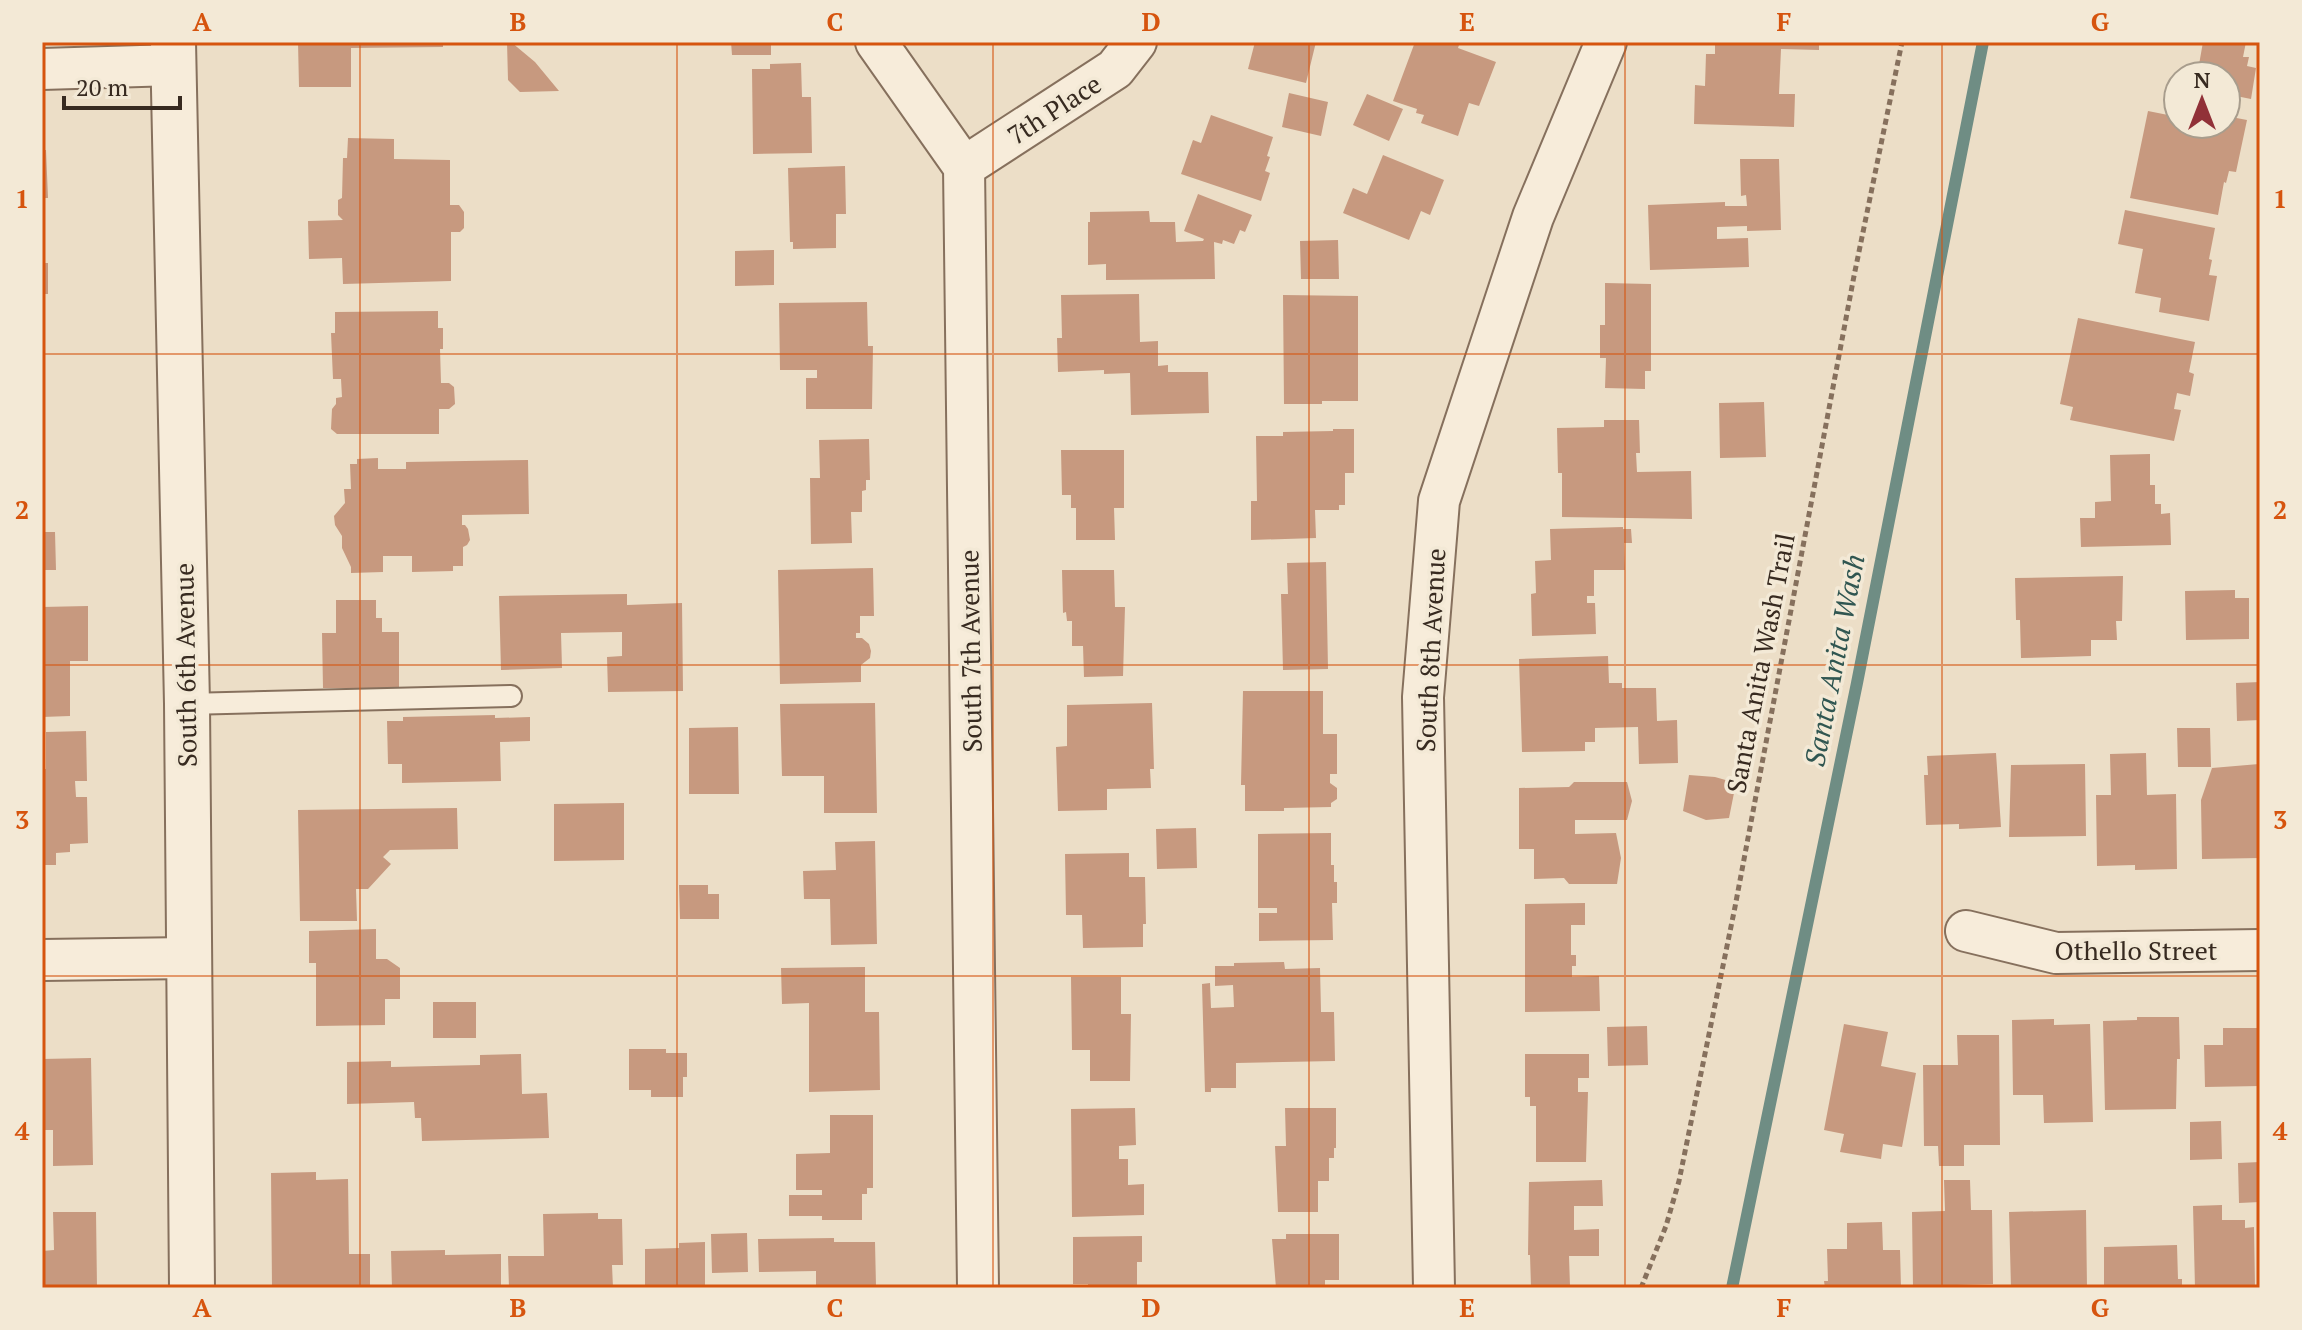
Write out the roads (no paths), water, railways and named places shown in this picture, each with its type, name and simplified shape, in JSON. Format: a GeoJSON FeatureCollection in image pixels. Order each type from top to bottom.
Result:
{"type":"FeatureCollection","features":[{"type":"Feature","properties":{"kind":"street"},"geometry":{"type":"LineString","coordinates":[[876,42],[964,167]]}},
{"type":"Feature","properties":{"kind":"street","name":"7th Place"},"geometry":{"type":"LineString","coordinates":[[964,167],[1115,69],[1136,42]]}},
{"type":"Feature","properties":{"kind":"street","name":"South 8th Avenue"},"geometry":{"type":"LineString","coordinates":[[1434,1288],[1423,697],[1439,501],[1533,217],[1606,42]]}},
{"type":"Feature","properties":{"kind":"street"},"geometry":{"type":"LineString","coordinates":[[42,69],[174,53]]}},
{"type":"Feature","properties":{"kind":"street","name":"South 6th Avenue"},"geometry":{"type":"LineString","coordinates":[[174,53],[187,704],[192,1288]]}},
{"type":"Feature","properties":{"kind":"street","name":"South 7th Avenue"},"geometry":{"type":"LineString","coordinates":[[964,167],[978,1288]]}},
{"type":"Feature","properties":{"kind":"street","name":"Othello Street"},"geometry":{"type":"LineString","coordinates":[[1966,931],[2056,953],[2260,950]]}},
{"type":"Feature","properties":{"kind":"street"},"geometry":{"type":"LineString","coordinates":[[42,960],[189,958]]}},
{"type":"Feature","properties":{"kind":"lane"},"geometry":{"type":"LineString","coordinates":[[187,704],[511,696]]}},
{"type":"Feature","properties":{"kind":"waterway","name":"Santa Anita Wash"},"geometry":{"type":"LineString","coordinates":[[1732,1288],[1857,683],[1983,42]]}}]}
